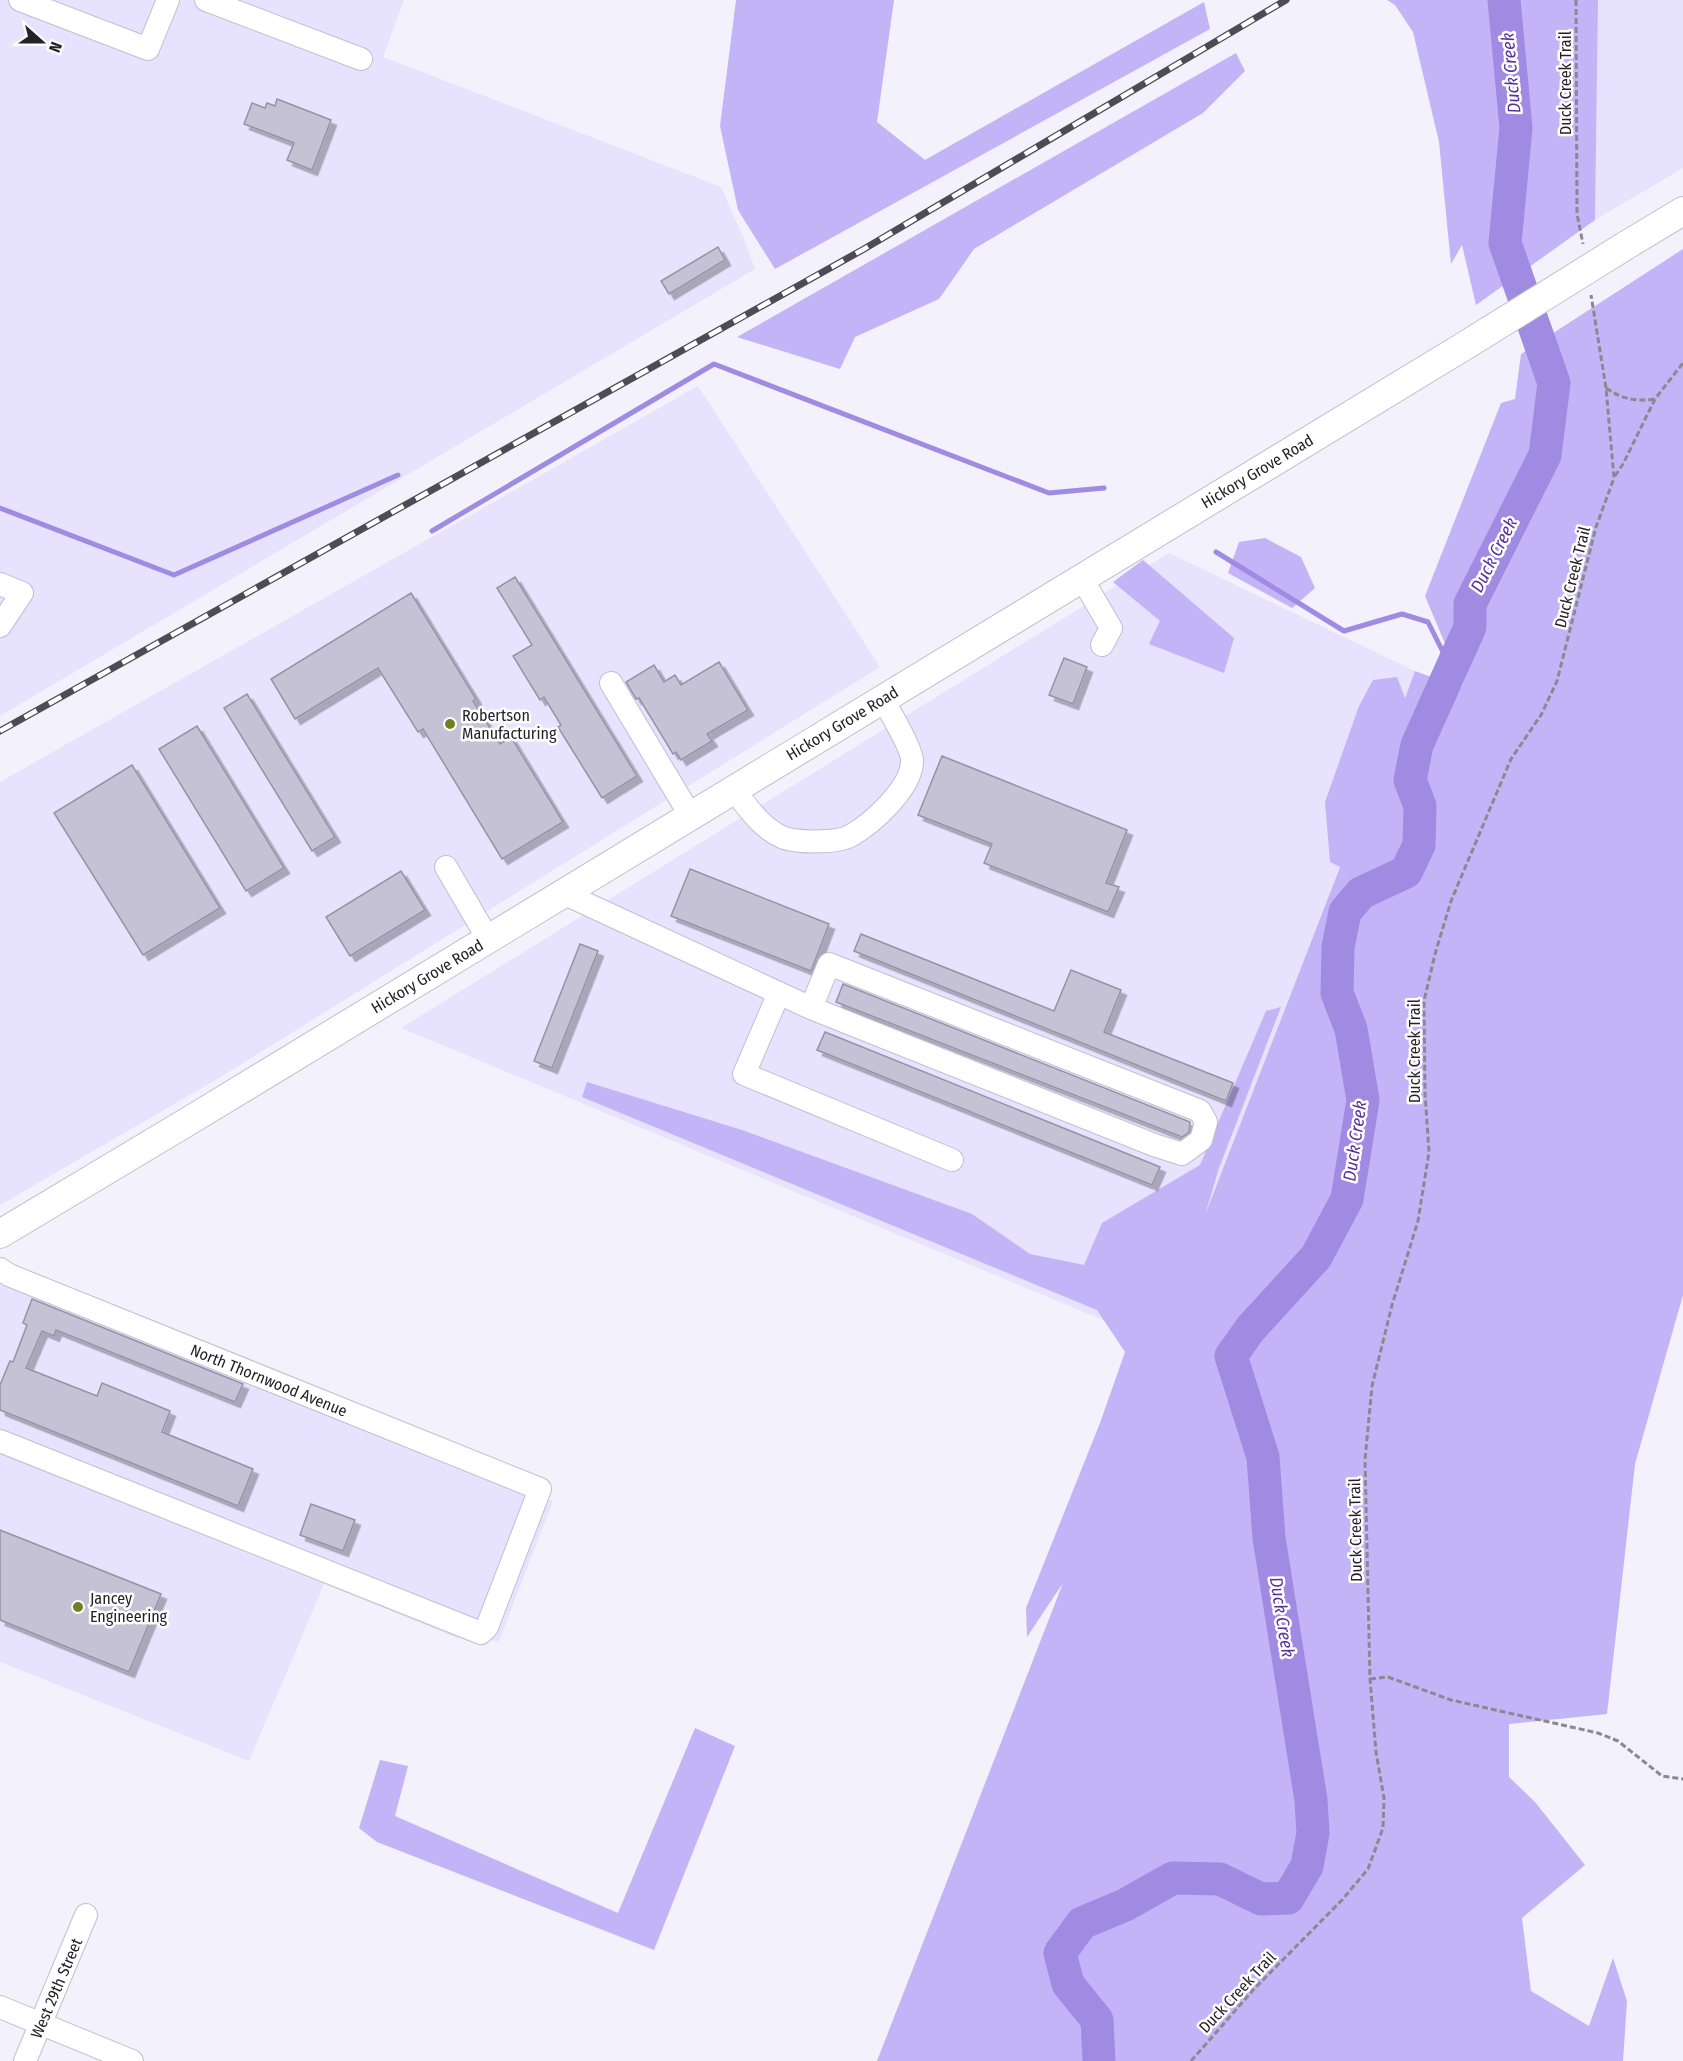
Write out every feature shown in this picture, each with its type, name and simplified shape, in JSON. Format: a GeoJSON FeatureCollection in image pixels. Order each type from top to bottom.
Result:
{"type":"FeatureCollection","features":[{"type":"Feature","properties":{"kind":"main road","name":"Hickory Grove Road"},"geometry":{"type":"LineString","coordinates":[[0,1234],[1683,211]]}},
{"type":"Feature","properties":{"kind":"street"},"geometry":{"type":"LineString","coordinates":[[20,0],[148,49],[168,0]]}},
{"type":"Feature","properties":{"kind":"street"},"geometry":{"type":"LineString","coordinates":[[206,0],[361,59]]}},
{"type":"Feature","properties":{"kind":"street"},"geometry":{"type":"LineString","coordinates":[[1081,577],[1111,628],[1102,645]]}},
{"type":"Feature","properties":{"kind":"street"},"geometry":{"type":"LineString","coordinates":[[0,584],[22,593],[0,626]]}},
{"type":"Feature","properties":{"kind":"street"},"geometry":{"type":"LineString","coordinates":[[611,683],[690,815]]}},
{"type":"Feature","properties":{"kind":"street"},"geometry":{"type":"LineString","coordinates":[[733,789],[762,824],[782,838],[814,842],[848,837],[885,810],[910,774],[912,758],[882,698]]}},
{"type":"Feature","properties":{"kind":"street"},"geometry":{"type":"LineString","coordinates":[[446,867],[488,939]]}},
{"type":"Feature","properties":{"kind":"street"},"geometry":{"type":"LineString","coordinates":[[562,893],[811,1008],[1154,1145],[1182,1154],[1201,1140],[1206,1122],[1200,1111],[829,964],[811,1008]]}},
{"type":"Feature","properties":{"kind":"street"},"geometry":{"type":"LineString","coordinates":[[779,993],[744,1074],[952,1160]]}},
{"type":"Feature","properties":{"kind":"street","name":"North Thornwood Avenue"},"geometry":{"type":"LineString","coordinates":[[0,1269],[9,1275],[540,1489],[487,1627],[481,1633],[0,1441]]}},
{"type":"Feature","properties":{"kind":"street","name":"West 29th Street"},"geometry":{"type":"LineString","coordinates":[[25,2061],[86,1915]]}},
{"type":"Feature","properties":{"kind":"street"},"geometry":{"type":"LineString","coordinates":[[0,2007],[132,2061]]}},
{"type":"Feature","properties":{"kind":"path","name":"Duck Creek Trail"},"geometry":{"type":"LineString","coordinates":[[1576,0],[1578,213],[1583,248]]}},
{"type":"Feature","properties":{"kind":"path","name":"Duck Creek Trail"},"geometry":{"type":"LineString","coordinates":[[1191,2061],[1255,1988],[1342,1900],[1368,1869],[1383,1828],[1384,1798],[1376,1752],[1370,1679],[1365,1460],[1371,1386],[1392,1305],[1418,1221],[1429,1152],[1425,1093],[1424,1001],[1435,954],[1451,901],[1511,759],[1540,715],[1557,681],[1596,527],[1614,478],[1606,388],[1591,295]]}},
{"type":"Feature","properties":{"kind":"path"},"geometry":{"type":"LineString","coordinates":[[1614,478],[1655,399],[1683,363]]}},
{"type":"Feature","properties":{"kind":"path"},"geometry":{"type":"LineString","coordinates":[[1606,388],[1626,399],[1640,401],[1655,399]]}},
{"type":"Feature","properties":{"kind":"path"},"geometry":{"type":"LineString","coordinates":[[1370,1679],[1388,1677],[1451,1700],[1598,1733],[1618,1742],[1662,1776],[1683,1779]]}},
{"type":"Feature","properties":{"kind":"shaded area"},"geometry":{"type":"Polygon","coordinates":[[[0,0],[404,0],[383,57],[721,187],[755,269],[0,716],[0,0]]]}},
{"type":"Feature","properties":{"kind":"shaded area"},"geometry":{"type":"Polygon","coordinates":[[[736,0],[894,0],[877,122],[925,160],[1204,2],[1210,29],[775,269],[738,210],[720,126],[736,0]]]}},
{"type":"Feature","properties":{"kind":"shaded area"},"geometry":{"type":"Polygon","coordinates":[[[1387,0],[1598,0],[1595,220],[1476,305],[1462,245],[1451,264],[1439,142],[1413,32],[1395,5],[1387,0]]]}},
{"type":"Feature","properties":{"kind":"shaded area"},"geometry":{"type":"Polygon","coordinates":[[[1598,0],[1683,0],[1683,168],[1595,220],[1598,0]]]}},
{"type":"Feature","properties":{"kind":"shaded area"},"geometry":{"type":"Polygon","coordinates":[[[1236,53],[1245,71],[1203,113],[974,249],[939,299],[855,337],[840,369],[737,337],[1236,53]]]}},
{"type":"Feature","properties":{"kind":"shaded area"},"geometry":{"type":"Polygon","coordinates":[[[1683,249],[1683,1295],[1635,1464],[1607,1714],[1509,1724],[1509,1777],[1535,1802],[1585,1865],[1522,1918],[1531,1991],[1589,2026],[1613,1958],[1627,2001],[1623,2061],[877,2061],[1063,1583],[1027,1637],[1026,1608],[1100,1423],[1125,1352],[1097,1310],[582,1097],[587,1082],[742,1130],[972,1214],[1030,1254],[1084,1265],[1102,1223],[1200,1165],[1266,1011],[1281,1007],[1219,1168],[1205,1215],[1340,867],[1330,862],[1325,802],[1359,706],[1373,680],[1397,677],[1405,698],[1415,671],[1461,688],[1477,648],[1493,542],[1466,596],[1465,657],[1449,653],[1425,596],[1501,403],[1515,399],[1521,354],[1683,249]]]}},
{"type":"Feature","properties":{"kind":"shaded area"},"geometry":{"type":"Polygon","coordinates":[[[698,386],[880,667],[219,1078],[0,1205],[0,782],[698,386]]]}},
{"type":"Feature","properties":{"kind":"shaded area"},"geometry":{"type":"Polygon","coordinates":[[[1265,538],[1301,557],[1315,588],[1292,608],[1228,573],[1239,542],[1265,538]]]}},
{"type":"Feature","properties":{"kind":"shaded area"},"geometry":{"type":"Polygon","coordinates":[[[1169,553],[1415,671],[1156,1342],[401,1028],[1169,553]]]}},
{"type":"Feature","properties":{"kind":"shaded area"},"geometry":{"type":"Polygon","coordinates":[[[1143,560],[1234,638],[1224,673],[1149,644],[1160,621],[1113,582],[1143,560]]]}},
{"type":"Feature","properties":{"kind":"shaded area"},"geometry":{"type":"Polygon","coordinates":[[[0,1283],[553,1501],[499,1641],[457,1638],[324,1584],[249,1761],[0,1662],[0,1283]]]}},
{"type":"Feature","properties":{"kind":"shaded area"},"geometry":{"type":"Polygon","coordinates":[[[695,1728],[735,1746],[654,1950],[377,1842],[359,1828],[380,1760],[408,1766],[395,1816],[618,1913],[695,1728]]]}},
{"type":"Feature","properties":{"kind":"building"},"geometry":{"type":"Polygon","coordinates":[[[277,99],[331,120],[312,170],[287,160],[294,143],[244,124],[252,103],[265,108],[267,103],[275,106],[277,99]]]}},
{"type":"Feature","properties":{"kind":"building"},"geometry":{"type":"Polygon","coordinates":[[[718,247],[725,260],[669,294],[661,281],[718,247]]]}},
{"type":"Feature","properties":{"kind":"building"},"geometry":{"type":"Polygon","coordinates":[[[515,577],[637,776],[602,798],[558,727],[561,725],[544,697],[540,700],[513,656],[532,645],[497,588],[515,577]]]}},
{"type":"Feature","properties":{"kind":"building","name":"Robertson Manufacturing"},"geometry":{"type":"Polygon","coordinates":[[[411,593],[476,699],[473,701],[500,744],[511,737],[563,822],[502,859],[423,729],[418,732],[378,668],[295,719],[271,679],[411,593]]]}},
{"type":"Feature","properties":{"kind":"building"},"geometry":{"type":"Polygon","coordinates":[[[1064,658],[1087,667],[1073,704],[1049,695],[1064,658]]]}},
{"type":"Feature","properties":{"kind":"building"},"geometry":{"type":"Polygon","coordinates":[[[719,662],[748,710],[707,734],[712,741],[681,760],[676,752],[673,754],[639,698],[636,699],[626,682],[654,665],[664,682],[675,675],[681,685],[719,662]]]}},
{"type":"Feature","properties":{"kind":"building"},"geometry":{"type":"Polygon","coordinates":[[[247,694],[335,837],[312,851],[224,708],[247,694]]]}},
{"type":"Feature","properties":{"kind":"building"},"geometry":{"type":"Polygon","coordinates":[[[197,726],[284,868],[246,891],[159,749],[197,726]]]}},
{"type":"Feature","properties":{"kind":"building"},"geometry":{"type":"Polygon","coordinates":[[[942,756],[1127,830],[1106,883],[1119,887],[1108,912],[984,863],[992,844],[918,815],[942,756]]]}},
{"type":"Feature","properties":{"kind":"building"},"geometry":{"type":"Polygon","coordinates":[[[132,765],[220,908],[143,955],[54,813],[132,765]]]}},
{"type":"Feature","properties":{"kind":"building"},"geometry":{"type":"Polygon","coordinates":[[[690,869],[829,924],[811,971],[671,916],[690,869]]]}},
{"type":"Feature","properties":{"kind":"building"},"geometry":{"type":"Polygon","coordinates":[[[401,871],[425,910],[350,956],[326,917],[401,871]]]}},
{"type":"Feature","properties":{"kind":"building"},"geometry":{"type":"Polygon","coordinates":[[[861,934],[1054,1011],[1071,970],[1121,990],[1104,1032],[1233,1083],[1226,1101],[854,951],[861,934]]]}},
{"type":"Feature","properties":{"kind":"building"},"geometry":{"type":"Polygon","coordinates":[[[580,944],[598,951],[552,1068],[534,1061],[580,944]]]}},
{"type":"Feature","properties":{"kind":"building"},"geometry":{"type":"Polygon","coordinates":[[[843,984],[1190,1122],[1189,1132],[1182,1137],[836,1002],[843,984]]]}},
{"type":"Feature","properties":{"kind":"building"},"geometry":{"type":"Polygon","coordinates":[[[825,1032],[1160,1167],[1152,1185],[817,1050],[825,1032]]]}},
{"type":"Feature","properties":{"kind":"building"},"geometry":{"type":"Polygon","coordinates":[[[32,1299],[243,1384],[235,1402],[56,1330],[54,1336],[42,1331],[26,1368],[97,1396],[102,1383],[170,1411],[162,1432],[253,1469],[238,1506],[0,1410],[0,1385],[10,1361],[13,1362],[27,1325],[23,1323],[32,1299]]]}},
{"type":"Feature","properties":{"kind":"building"},"geometry":{"type":"Polygon","coordinates":[[[311,1504],[355,1520],[343,1551],[300,1535],[311,1504]]]}},
{"type":"Feature","properties":{"kind":"building","name":"Jancey Engineering"},"geometry":{"type":"Polygon","coordinates":[[[0,1530],[161,1594],[129,1672],[0,1620],[0,1530]]]}},
{"type":"Feature","properties":{"kind":"waterway","name":"Duck Creek"},"geometry":{"type":"LineString","coordinates":[[1099,2061],[1097,2020],[1068,1984],[1060,1953],[1082,1923],[1125,1905],[1173,1878],[1220,1879],[1261,1899],[1288,1898],[1307,1866],[1313,1833],[1311,1800],[1269,1538],[1263,1457],[1231,1356],[1251,1328],[1316,1257],[1347,1199],[1363,1100],[1351,1029],[1337,993],[1338,947],[1345,912],[1361,893],[1406,872],[1419,845],[1420,806],[1410,780],[1417,745],[1470,627],[1470,604],[1545,455],[1554,383],[1505,243],[1516,128],[1504,0]]}},
{"type":"Feature","properties":{"kind":"waterway"},"geometry":{"type":"LineString","coordinates":[[432,531],[714,364],[1049,493],[1104,488]]}},
{"type":"Feature","properties":{"kind":"waterway"},"geometry":{"type":"LineString","coordinates":[[0,508],[174,575],[398,475]]}},
{"type":"Feature","properties":{"kind":"waterway"},"geometry":{"type":"LineString","coordinates":[[1216,552],[1344,631],[1402,614],[1428,622],[1452,670]]}},
{"type":"Feature","properties":{"kind":"railway"},"geometry":{"type":"LineString","coordinates":[[0,731],[864,249],[1286,0]]}},
{"type":"Feature","properties":{"kind":"place","name":"Robertson Manufacturing"},"geometry":{"type":"Point","coordinates":[450,724]}},
{"type":"Feature","properties":{"kind":"place","name":"Jancey Engineering"},"geometry":{"type":"Point","coordinates":[78,1607]}}]}
